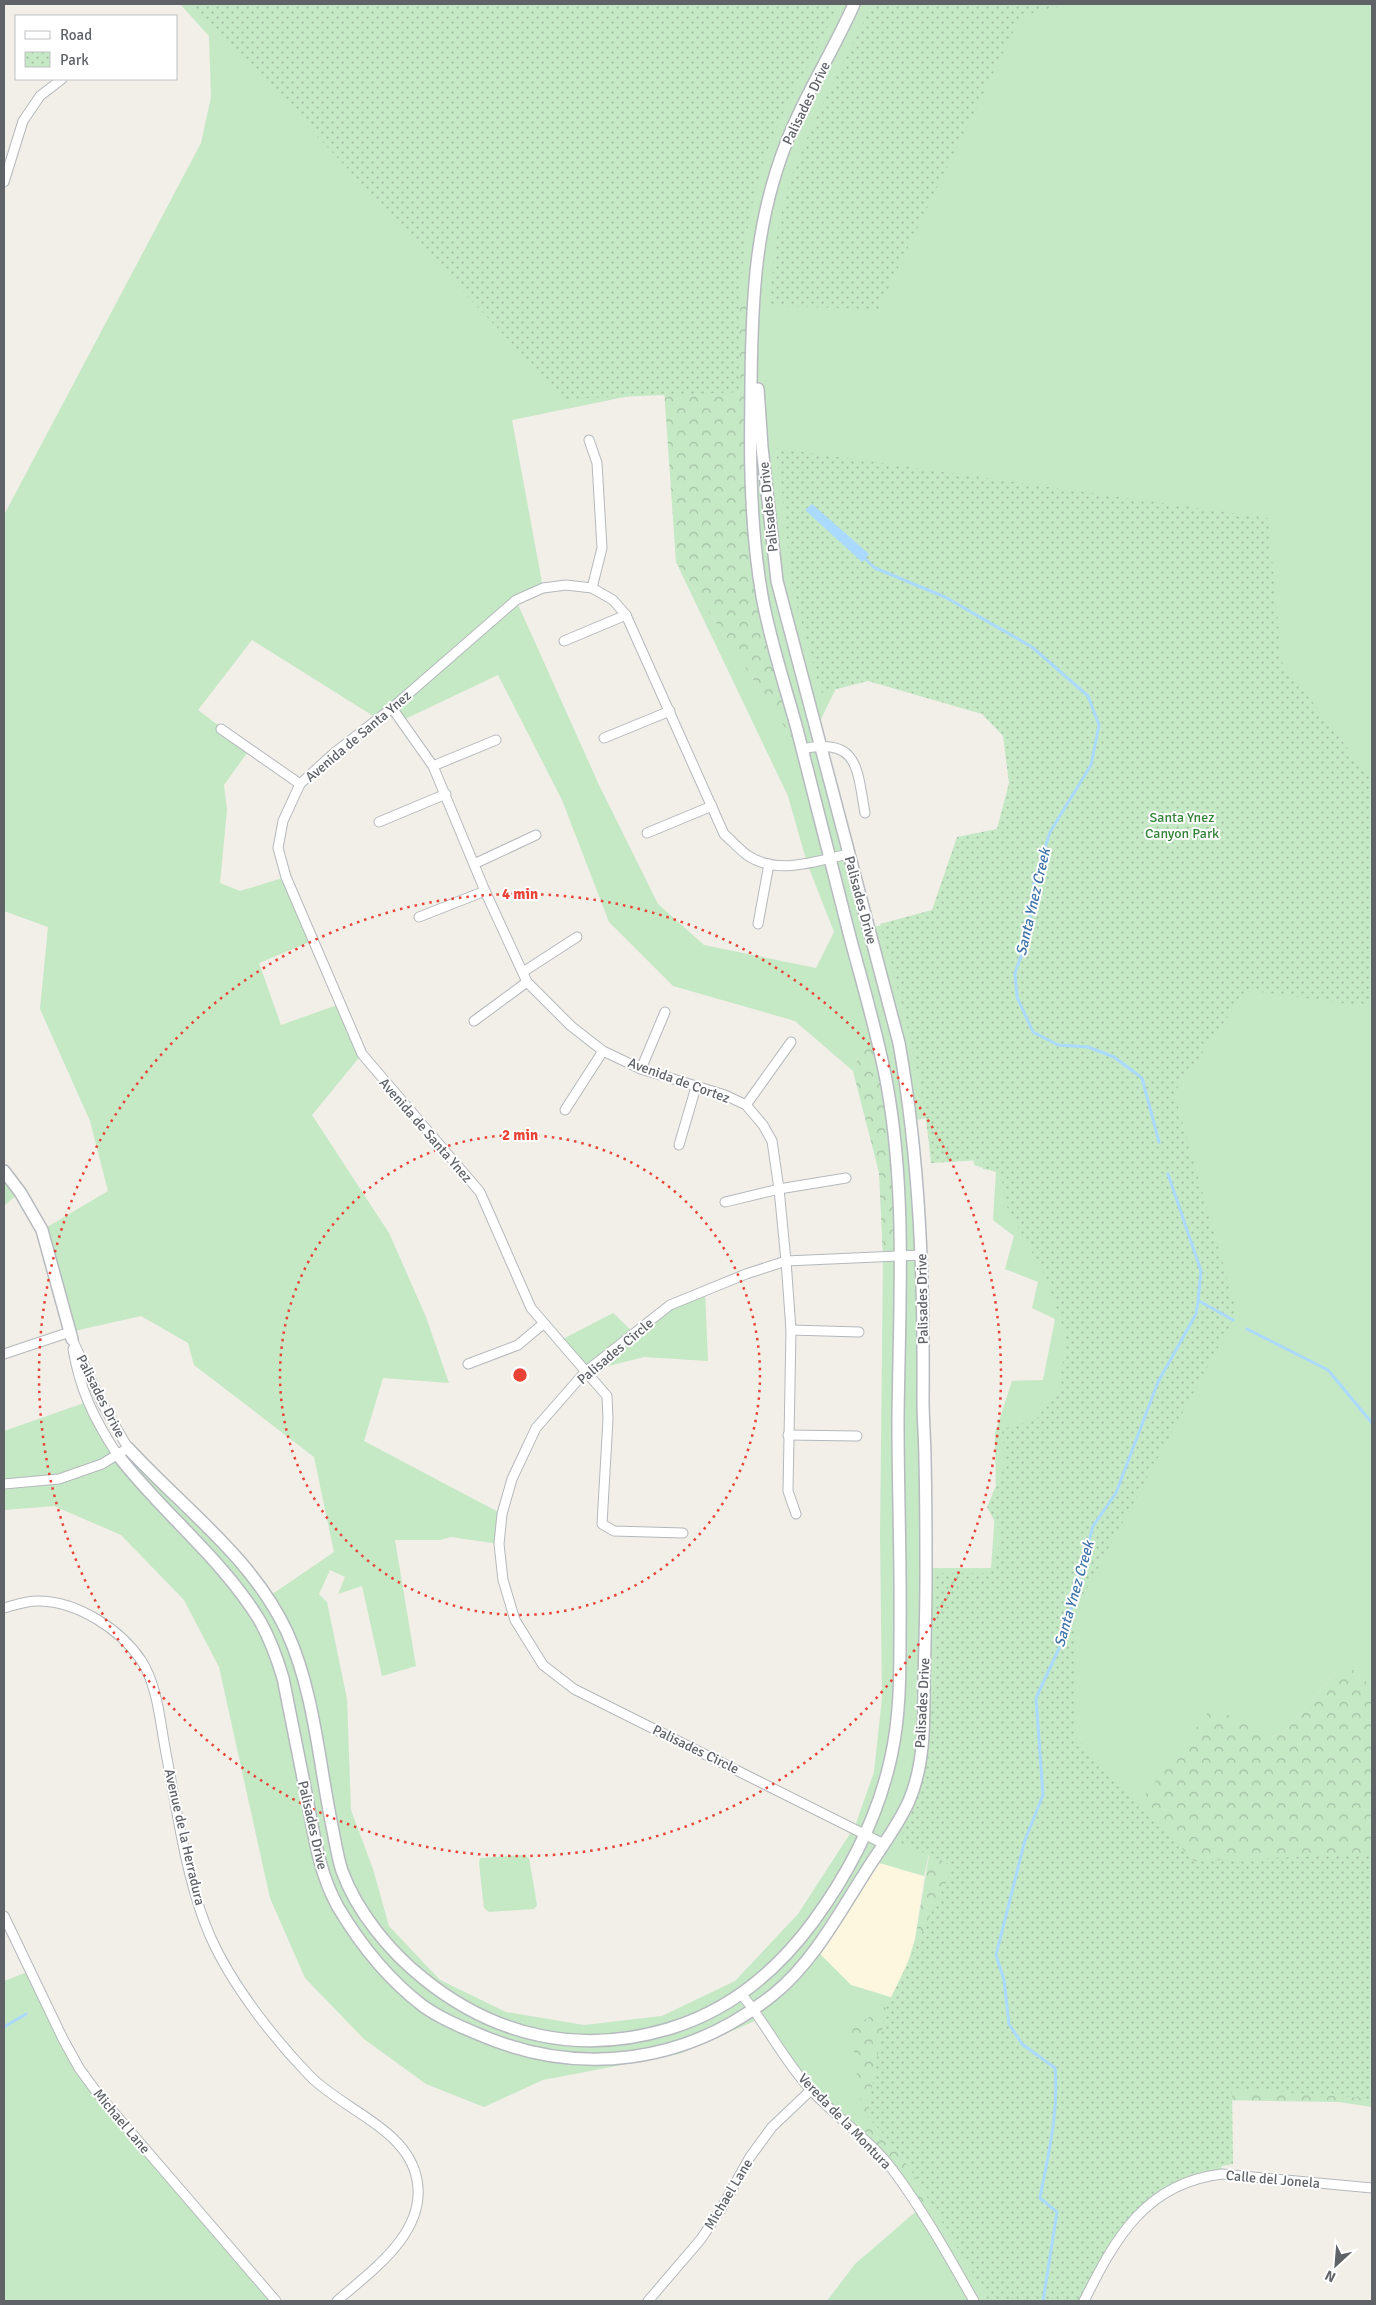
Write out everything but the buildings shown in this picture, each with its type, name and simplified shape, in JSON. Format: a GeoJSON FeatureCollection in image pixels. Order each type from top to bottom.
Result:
{"type":"FeatureCollection","features":[{"type":"Feature","properties":{"kind":"street","name":"Palisades Drive"},"geometry":{"type":"LineString","coordinates":[[71,1336],[103,1405],[128,1448],[255,1578],[285,1627],[304,1680],[342,1870],[376,1930],[408,1965],[456,2003],[472,2013],[526,2033],[555,2039],[592,2041],[647,2034],[690,2022],[742,1995],[764,1977],[799,1940],[839,1885],[857,1852],[885,1780],[892,1753],[898,1711],[901,1620],[898,1416],[901,1352],[901,1196],[892,1116],[873,1020],[767,616],[759,567],[751,480],[752,295],[758,242],[770,194],[788,138],[854,4]]}},
{"type":"Feature","properties":{"kind":"street"},"geometry":{"type":"LineString","coordinates":[[4,182],[23,121],[40,96],[61,80]]}},
{"type":"Feature","properties":{"kind":"street","name":"Palisades Drive"},"geometry":{"type":"LineString","coordinates":[[4,1171],[20,1192],[42,1230],[71,1336],[78,1379],[86,1400],[117,1454],[242,1595],[260,1622],[275,1652],[283,1678],[318,1854],[330,1888],[338,1906],[371,1956],[406,1992],[428,2010],[504,2045],[554,2057],[579,2060],[627,2058],[670,2049],[711,2033],[753,2009],[795,1975],[849,1902],[910,1798],[923,1738],[926,1459],[921,1233],[911,1113],[899,1043],[777,581],[762,447],[752,295]]}},
{"type":"Feature","properties":{"kind":"street"},"geometry":{"type":"LineString","coordinates":[[589,440],[597,463],[602,548],[592,588]]}},
{"type":"Feature","properties":{"kind":"street","name":"Avenida de Santa Ynez"},"geometry":{"type":"LineString","coordinates":[[683,1533],[614,1531],[602,1524],[608,1419],[607,1396],[531,1308],[480,1192],[362,1054],[286,877],[278,848],[283,821],[300,784],[334,753],[392,708],[516,600],[543,588],[566,585],[592,588],[613,600],[626,615],[724,834],[748,856],[769,864],[790,866],[848,854]]}},
{"type":"Feature","properties":{"kind":"street"},"geometry":{"type":"LineString","coordinates":[[564,641],[626,615]]}},
{"type":"Feature","properties":{"kind":"street","name":"Avenida de Cortez"},"geometry":{"type":"LineString","coordinates":[[392,708],[432,766],[446,794],[485,891],[527,982],[570,1026],[603,1051],[641,1069],[726,1095],[746,1105],[763,1125],[772,1141],[779,1188],[786,1261],[790,1330],[788,1491],[796,1514]]}},
{"type":"Feature","properties":{"kind":"street"},"geometry":{"type":"LineString","coordinates":[[604,738],[670,711]]}},
{"type":"Feature","properties":{"kind":"street"},"geometry":{"type":"LineString","coordinates":[[221,729],[300,784]]}},
{"type":"Feature","properties":{"kind":"street"},"geometry":{"type":"LineString","coordinates":[[432,766],[496,740]]}},
{"type":"Feature","properties":{"kind":"street"},"geometry":{"type":"LineString","coordinates":[[802,749],[820,745],[848,754],[856,763],[865,813]]}},
{"type":"Feature","properties":{"kind":"street"},"geometry":{"type":"LineString","coordinates":[[379,822],[446,794]]}},
{"type":"Feature","properties":{"kind":"street"},"geometry":{"type":"LineString","coordinates":[[647,833],[712,806]]}},
{"type":"Feature","properties":{"kind":"street"},"geometry":{"type":"LineString","coordinates":[[474,864],[536,836]]}},
{"type":"Feature","properties":{"kind":"street"},"geometry":{"type":"LineString","coordinates":[[758,924],[769,864]]}},
{"type":"Feature","properties":{"kind":"street"},"geometry":{"type":"LineString","coordinates":[[419,917],[485,891]]}},
{"type":"Feature","properties":{"kind":"street"},"geometry":{"type":"LineString","coordinates":[[523,972],[578,937]]}},
{"type":"Feature","properties":{"kind":"street"},"geometry":{"type":"LineString","coordinates":[[474,1021],[527,982]]}},
{"type":"Feature","properties":{"kind":"street"},"geometry":{"type":"LineString","coordinates":[[641,1069],[664,1012]]}},
{"type":"Feature","properties":{"kind":"street"},"geometry":{"type":"LineString","coordinates":[[746,1105],[791,1042]]}},
{"type":"Feature","properties":{"kind":"street"},"geometry":{"type":"LineString","coordinates":[[565,1110],[603,1051]]}},
{"type":"Feature","properties":{"kind":"street"},"geometry":{"type":"LineString","coordinates":[[680,1145],[696,1087]]}},
{"type":"Feature","properties":{"kind":"street"},"geometry":{"type":"LineString","coordinates":[[892,1116],[911,1113]]}},
{"type":"Feature","properties":{"kind":"street"},"geometry":{"type":"LineString","coordinates":[[725,1202],[779,1188],[846,1178]]}},
{"type":"Feature","properties":{"kind":"street","name":"Palisades Circle"},"geometry":{"type":"LineString","coordinates":[[884,1844],[574,1689],[543,1666],[515,1620],[503,1580],[499,1544],[502,1514],[512,1480],[536,1428],[585,1372],[670,1305],[746,1274],[786,1261],[900,1254],[921,1255]]}},
{"type":"Feature","properties":{"kind":"street"},"geometry":{"type":"LineString","coordinates":[[468,1364],[518,1345],[543,1324]]}},
{"type":"Feature","properties":{"kind":"street"},"geometry":{"type":"LineString","coordinates":[[790,1330],[859,1332]]}},
{"type":"Feature","properties":{"kind":"street"},"geometry":{"type":"LineString","coordinates":[[4,1354],[71,1336]]}},
{"type":"Feature","properties":{"kind":"street"},"geometry":{"type":"LineString","coordinates":[[788,1435],[857,1436]]}},
{"type":"Feature","properties":{"kind":"street"},"geometry":{"type":"LineString","coordinates":[[4,1484],[59,1480],[102,1464],[128,1448]]}},
{"type":"Feature","properties":{"kind":"street","name":"Avenue de la Herradura"},"geometry":{"type":"LineString","coordinates":[[4,1608],[40,1600],[81,1611],[104,1624],[124,1641],[141,1661],[156,1697],[196,1897],[211,1938],[232,1975],[276,2040],[312,2079],[353,2111],[392,2136],[406,2152],[418,2180],[415,2216],[403,2238],[387,2256],[337,2301]]}},
{"type":"Feature","properties":{"kind":"street","name":"Michael Lane"},"geometry":{"type":"LineString","coordinates":[[4,1916],[79,2068],[98,2094],[276,2301]]}},
{"type":"Feature","properties":{"kind":"street","name":"Vereda de la Montura"},"geometry":{"type":"LineString","coordinates":[[742,1995],[783,2055],[811,2090],[864,2138],[892,2169],[925,2218],[974,2301]]}},
{"type":"Feature","properties":{"kind":"street","name":"Michael Lane"},"geometry":{"type":"LineString","coordinates":[[648,2301],[711,2224],[750,2157],[772,2127],[811,2090]]}},
{"type":"Feature","properties":{"kind":"street","name":"Calle del Jonela"},"geometry":{"type":"LineString","coordinates":[[1084,2301],[1115,2244],[1131,2222],[1144,2208],[1182,2183],[1201,2176],[1245,2174],[1372,2188]]}},
{"type":"Feature","properties":{"kind":"shaded area"},"geometry":{"type":"Polygon","coordinates":[[[876,1862],[924,1876],[915,1939],[897,1999],[851,1985],[816,1950],[859,1895],[876,1862]]]}},
{"type":"Feature","properties":{"kind":"green space"},"geometry":{"type":"Polygon","coordinates":[[[180,4],[1372,4],[1372,1688],[1355,1670],[1338,1670],[1286,1730],[1269,1738],[1088,1871],[930,1849],[924,1876],[876,1862],[816,1950],[851,1985],[897,1999],[866,2134],[813,2087],[762,2018],[679,2054],[543,2080],[484,2107],[426,2084],[364,2039],[305,1978],[270,1898],[219,1667],[184,1600],[121,1535],[54,1506],[4,1510],[4,1431],[87,1402],[116,1453],[128,1448],[268,1597],[334,1552],[314,1457],[194,1365],[188,1343],[141,1316],[70,1332],[42,1230],[108,1191],[90,1121],[40,1009],[48,927],[4,911],[4,515],[201,143],[211,97],[209,36],[180,4]],[[752,296],[664,389],[512,420],[543,588],[516,600],[599,785],[658,904],[704,945],[816,968],[834,932],[807,863],[788,796],[676,562],[802,753],[759,567],[752,296]],[[252,640],[198,710],[250,749],[224,785],[227,810],[220,883],[240,891],[286,877],[312,941],[259,963],[281,1025],[340,1004],[362,1054],[312,1115],[389,1233],[426,1317],[449,1383],[383,1378],[364,1441],[502,1514],[499,1544],[451,1537],[440,1540],[395,1540],[416,1666],[382,1676],[362,1586],[338,1594],[345,1577],[330,1570],[319,1594],[327,1602],[347,1699],[351,1810],[373,1869],[389,1926],[440,1980],[506,2012],[584,2025],[662,2016],[735,1981],[798,1914],[855,1826],[874,1772],[882,1698],[880,1536],[883,1255],[873,1021],[853,1071],[795,1021],[673,986],[609,922],[562,800],[498,675],[401,721],[392,708],[378,719],[252,640]],[[847,666],[816,729],[868,926],[931,925],[1013,857],[1021,723],[847,666]],[[969,1109],[912,1121],[921,1233],[921,1568],[991,1568],[996,1498],[995,1433],[1012,1381],[1043,1380],[1055,1319],[1032,1308],[1038,1282],[1005,1269],[1014,1236],[993,1220],[996,1172],[974,1165],[969,1109]]]}},
{"type":"Feature","properties":{"kind":"green space"},"geometry":{"type":"Polygon","coordinates":[[[193,4],[837,4],[822,39],[778,124],[761,172],[753,203],[743,265],[741,296],[741,392],[564,399],[193,4]]]}},
{"type":"Feature","properties":{"kind":"green space"},"geometry":{"type":"Polygon","coordinates":[[[870,4],[1070,4],[1021,16],[878,309],[770,306],[778,230],[786,193],[814,122],[865,19],[870,4]]]}},
{"type":"Feature","properties":{"kind":"green space"},"geometry":{"type":"Polygon","coordinates":[[[752,295],[759,567],[803,755],[676,562],[664,389],[752,295]]]}},
{"type":"Feature","properties":{"kind":"green space","name":"Santa Ynez Canyon Park"},"geometry":{"type":"Polygon","coordinates":[[[775,448],[1268,518],[1282,662],[1372,780],[1372,1007],[1247,990],[1174,1093],[1237,1313],[1074,1612],[1074,1735],[1194,1861],[1372,1854],[1372,2099],[1232,2088],[1233,2164],[1188,2175],[1169,2184],[1151,2196],[1122,2227],[1110,2244],[1079,2301],[989,2301],[912,2172],[892,2144],[867,2116],[886,2008],[954,1866],[899,1842],[912,1810],[922,1777],[928,1744],[934,1676],[934,1573],[991,1573],[1002,1535],[987,1507],[1005,1465],[1002,1429],[1036,1420],[1059,1388],[1066,1338],[1045,1276],[1005,1203],[1001,1172],[983,1169],[983,1160],[931,1163],[918,1072],[880,924],[932,910],[957,837],[997,829],[1009,783],[1003,736],[982,714],[868,681],[821,693],[792,587],[781,481],[775,448]]]}},
{"type":"Feature","properties":{"kind":"green space"},"geometry":{"type":"Polygon","coordinates":[[[873,1019],[885,1075],[900,1254],[883,1255],[879,1173],[853,1071],[873,1019]]]}},
{"type":"Feature","properties":{"kind":"green space"},"geometry":{"type":"Polygon","coordinates":[[[4,1171],[20,1192],[4,1206],[4,1171]]]}},
{"type":"Feature","properties":{"kind":"green space"},"geometry":{"type":"Polygon","coordinates":[[[705,1291],[708,1361],[644,1357],[585,1372],[559,1341],[613,1313],[634,1333],[670,1305],[705,1291]]]}},
{"type":"Feature","properties":{"kind":"green space"},"geometry":{"type":"Polygon","coordinates":[[[1338,1670],[1355,1670],[1372,1688],[1372,2107],[1339,2102],[1215,2100],[920,2208],[865,2136],[851,2029],[897,1999],[915,1939],[930,1849],[1087,1871],[1213,1706],[1269,1738],[1286,1730],[1338,1670]]]}},
{"type":"Feature","properties":{"kind":"green space"},"geometry":{"type":"Polygon","coordinates":[[[523,1855],[529,1858],[537,1905],[534,1909],[489,1912],[484,1908],[480,1858],[523,1855]]]}},
{"type":"Feature","properties":{"kind":"green space"},"geometry":{"type":"Polygon","coordinates":[[[30,1971],[79,2068],[276,2301],[4,2301],[4,1981],[30,1971]]]}},
{"type":"Feature","properties":{"kind":"green space"},"geometry":{"type":"Polygon","coordinates":[[[1215,2100],[1222,2174],[1184,2184],[1152,2205],[1126,2234],[1087,2301],[827,2301],[855,2264],[920,2208],[1215,2100]]]}},
{"type":"Feature","properties":{"kind":"water"},"geometry":{"type":"Polygon","coordinates":[[[812,504],[869,554],[862,562],[805,510],[812,504]]]}},
{"type":"Feature","properties":{"kind":"waterway","name":"Santa Ynez Creek"},"geometry":{"type":"LineString","coordinates":[[863,557],[875,568],[945,597],[1032,647],[1088,696],[1099,725],[1091,765],[1050,832],[1034,883],[1028,937],[1015,973],[1017,997],[1033,1032],[1058,1045],[1088,1047],[1114,1057],[1142,1078],[1159,1142]]}},
{"type":"Feature","properties":{"kind":"waterway","name":"Santa Ynez Creek"},"geometry":{"type":"LineString","coordinates":[[1043,2301],[1057,2212],[1040,2198],[1054,2118],[1055,2068],[1022,2044],[1009,2024],[1004,1980],[996,1955],[1025,1840],[1043,1795],[1036,1698],[1062,1642],[1093,1526],[1116,1493],[1158,1382],[1196,1314],[1201,1271],[1168,1174]]}},
{"type":"Feature","properties":{"kind":"waterway"},"geometry":{"type":"LineString","coordinates":[[1199,1301],[1233,1320]]}},
{"type":"Feature","properties":{"kind":"waterway"},"geometry":{"type":"LineString","coordinates":[[1247,1329],[1328,1370],[1372,1423]]}},
{"type":"Feature","properties":{"kind":"waterway"},"geometry":{"type":"LineString","coordinates":[[4,2027],[26,2014]]}}]}
